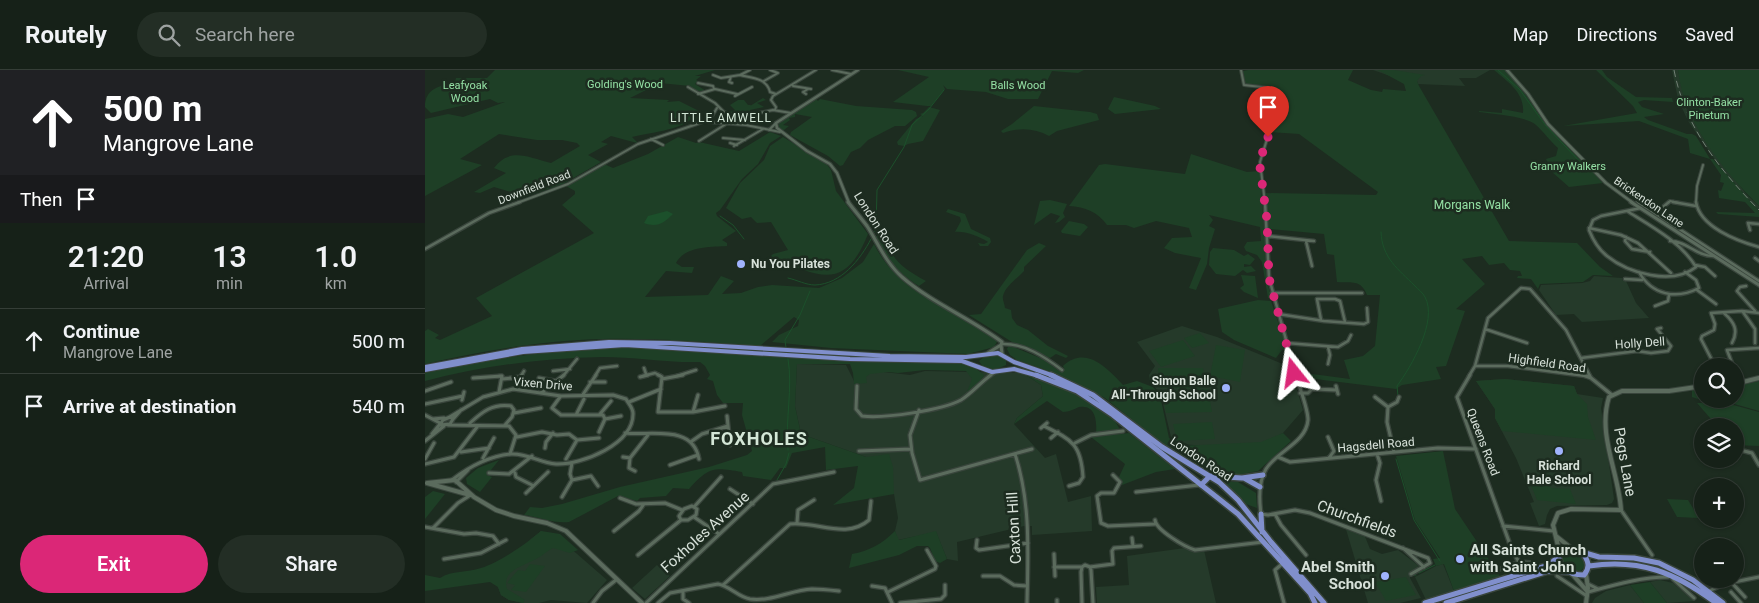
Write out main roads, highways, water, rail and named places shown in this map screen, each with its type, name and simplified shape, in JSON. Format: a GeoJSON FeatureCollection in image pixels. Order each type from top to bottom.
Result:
{"type":"FeatureCollection","features":[{"type":"Feature","properties":{"kind":"highway"},"geometry":{"type":"LineString","coordinates":[[609,342],[663,342],[882,356],[966,357],[988,353],[1002,354],[1009,362],[1004,369],[996,372],[953,361],[850,359],[666,346],[607,345],[523,352],[425,369],[522,349],[609,342]]}},
{"type":"Feature","properties":{"kind":"highway"},"geometry":{"type":"LineString","coordinates":[[977,366],[977,360],[981,355]]}},
{"type":"Feature","properties":{"kind":"highway","name":"London Road"},"geometry":{"type":"LineString","coordinates":[[1008,359],[1054,376],[1093,395],[1162,447],[1210,476],[1238,500],[1263,532],[1325,603]]}},
{"type":"Feature","properties":{"kind":"highway","name":"London Road"},"geometry":{"type":"LineString","coordinates":[[1004,369],[1026,371],[1063,384],[1099,405],[1238,514],[1284,563],[1310,594],[1315,603]]}},
{"type":"Feature","properties":{"kind":"highway"},"geometry":{"type":"LineString","coordinates":[[1201,485],[1210,476],[1242,478],[1263,475]]}},
{"type":"Feature","properties":{"kind":"highway"},"geometry":{"type":"LineString","coordinates":[[1242,478],[1260,487]]}},
{"type":"Feature","properties":{"kind":"highway"},"geometry":{"type":"LineString","coordinates":[[1261,514],[1263,532]]}},
{"type":"Feature","properties":{"kind":"highway"},"geometry":{"type":"LineString","coordinates":[[1425,603],[1549,564],[1557,558],[1559,550],[1571,548],[1604,558],[1633,558],[1653,561],[1683,574],[1723,603]]}},
{"type":"Feature","properties":{"kind":"highway"},"geometry":{"type":"LineString","coordinates":[[1446,603],[1548,571],[1586,574],[1589,566],[1587,558],[1582,552]]}},
{"type":"Feature","properties":{"kind":"highway"},"geometry":{"type":"LineString","coordinates":[[1557,558],[1561,566],[1571,573]]}},
{"type":"Feature","properties":{"kind":"highway"},"geometry":{"type":"LineString","coordinates":[[1589,566],[1621,563],[1658,569],[1684,581],[1716,603]]}},
{"type":"Feature","properties":{"kind":"main road","name":"London Road"},"geometry":{"type":"LineString","coordinates":[[858,70],[791,112],[777,124],[781,132],[830,164],[837,173],[847,200],[867,227],[881,252],[901,276],[936,300],[989,331],[1002,344]]}},
{"type":"Feature","properties":{"kind":"main road","name":"Brickendon Lane"},"geometry":{"type":"LineString","coordinates":[[1507,70],[1528,94],[1548,124],[1612,188],[1713,256],[1759,283]]}},
{"type":"Feature","properties":{"kind":"main road"},"geometry":{"type":"LineString","coordinates":[[988,353],[1002,344]]}},
{"type":"Feature","properties":{"kind":"main road"},"geometry":{"type":"LineString","coordinates":[[1002,344],[1002,354]]}},
{"type":"Feature","properties":{"kind":"main road"},"geometry":{"type":"LineString","coordinates":[[1744,382],[1759,378]]}},
{"type":"Feature","properties":{"kind":"main road","name":"Pegs Lane"},"geometry":{"type":"LineString","coordinates":[[1556,536],[1553,521],[1555,516],[1565,510],[1621,510],[1611,460],[1606,414],[1607,401],[1612,395],[1622,391],[1669,391],[1694,387]]}},
{"type":"Feature","properties":{"kind":"main road"},"geometry":{"type":"LineString","coordinates":[[426,483],[453,482],[471,495],[503,513],[558,526],[566,531],[644,603]]}},
{"type":"Feature","properties":{"kind":"main road"},"geometry":{"type":"LineString","coordinates":[[444,486],[453,482]]}},
{"type":"Feature","properties":{"kind":"main road"},"geometry":{"type":"LineString","coordinates":[[449,488],[453,482]]}},
{"type":"Feature","properties":{"kind":"main road"},"geometry":{"type":"LineString","coordinates":[[426,483],[444,486],[444,488],[471,495]]}},
{"type":"Feature","properties":{"kind":"main road"},"geometry":{"type":"LineString","coordinates":[[1556,536],[1571,548]]}},
{"type":"Feature","properties":{"kind":"main road"},"geometry":{"type":"LineString","coordinates":[[1556,536],[1559,550]]}},
{"type":"Feature","properties":{"kind":"main road"},"geometry":{"type":"LineString","coordinates":[[1571,573],[1587,594]]}},
{"type":"Feature","properties":{"kind":"main road"},"geometry":{"type":"LineString","coordinates":[[1586,574],[1588,583],[1586,603]]}},
{"type":"Feature","properties":{"kind":"waterway"},"geometry":{"type":"LineString","coordinates":[[1498,70],[1520,90],[1546,126],[1583,165]]}},
{"type":"Feature","properties":{"kind":"waterway"},"geometry":{"type":"LineString","coordinates":[[874,232],[876,228],[877,190],[904,147],[912,125],[929,109],[944,90]]}},
{"type":"Feature","properties":{"kind":"waterway"},"geometry":{"type":"LineString","coordinates":[[720,216],[733,225],[744,239]]}},
{"type":"Feature","properties":{"kind":"waterway"},"geometry":{"type":"LineString","coordinates":[[1381,232],[1384,249],[1388,256],[1397,268],[1423,294],[1428,307],[1426,331],[1415,356],[1397,386],[1398,396]]}},
{"type":"Feature","properties":{"kind":"waterway"},"geometry":{"type":"LineString","coordinates":[[788,278],[815,285],[833,280],[849,270],[871,239]]}},
{"type":"Feature","properties":{"kind":"waterway"},"geometry":{"type":"LineString","coordinates":[[786,348],[785,340],[800,315],[810,291]]}},
{"type":"Feature","properties":{"kind":"waterway"},"geometry":{"type":"LineString","coordinates":[[788,359],[790,381],[787,427],[788,450]]}},
{"type":"Feature","properties":{"kind":"waterway"},"geometry":{"type":"LineString","coordinates":[[777,480],[786,464],[789,453]]}},
{"type":"Feature","properties":{"kind":"waterway"},"geometry":{"type":"LineString","coordinates":[[1396,459],[1414,520],[1440,561]]}},
{"type":"Feature","properties":{"kind":"waterway"},"geometry":{"type":"LineString","coordinates":[[1419,573],[1435,565]]}},
{"type":"Feature","properties":{"kind":"railway"},"geometry":{"type":"LineString","coordinates":[[1674,70],[1679,91],[1695,129],[1717,163],[1759,210]]}},
{"type":"Feature","properties":{"kind":"place","name":"Nu You Pilates"},"geometry":{"type":"Point","coordinates":[741,264]}},
{"type":"Feature","properties":{"kind":"place","name":"Simon Balle All-Through School"},"geometry":{"type":"Point","coordinates":[1226,388]}},
{"type":"Feature","properties":{"kind":"place","name":"Richard Hale School"},"geometry":{"type":"Point","coordinates":[1559,451]}},
{"type":"Feature","properties":{"kind":"place","name":"All Saints Church with Saint John"},"geometry":{"type":"Point","coordinates":[1460,559]}},
{"type":"Feature","properties":{"kind":"place","name":"Abel Smith School"},"geometry":{"type":"Point","coordinates":[1385,576]}},
{"type":"Feature","properties":{"kind":"district","name":"LITTLE AMWELL"},"geometry":{"type":"Point","coordinates":[721,118]}},
{"type":"Feature","properties":{"kind":"district","name":"FOXHOLES"},"geometry":{"type":"Point","coordinates":[759,439]}},
{"type":"Feature","properties":{"kind":"park label","name":"Golding's Wood"},"geometry":{"type":"Point","coordinates":[625,84]}},
{"type":"Feature","properties":{"kind":"park label","name":"Balls Wood"},"geometry":{"type":"Point","coordinates":[1018,85]}},
{"type":"Feature","properties":{"kind":"park label","name":"Leafyoak Wood"},"geometry":{"type":"Point","coordinates":[465,91]}},
{"type":"Feature","properties":{"kind":"park label","name":"Clinton-Baker Pinetum"},"geometry":{"type":"Point","coordinates":[1709,108]}},
{"type":"Feature","properties":{"kind":"park label","name":"Granny Walkers"},"geometry":{"type":"Point","coordinates":[1568,166]}},
{"type":"Feature","properties":{"kind":"park label","name":"Morgans Walk"},"geometry":{"type":"Point","coordinates":[1472,205]}}]}
